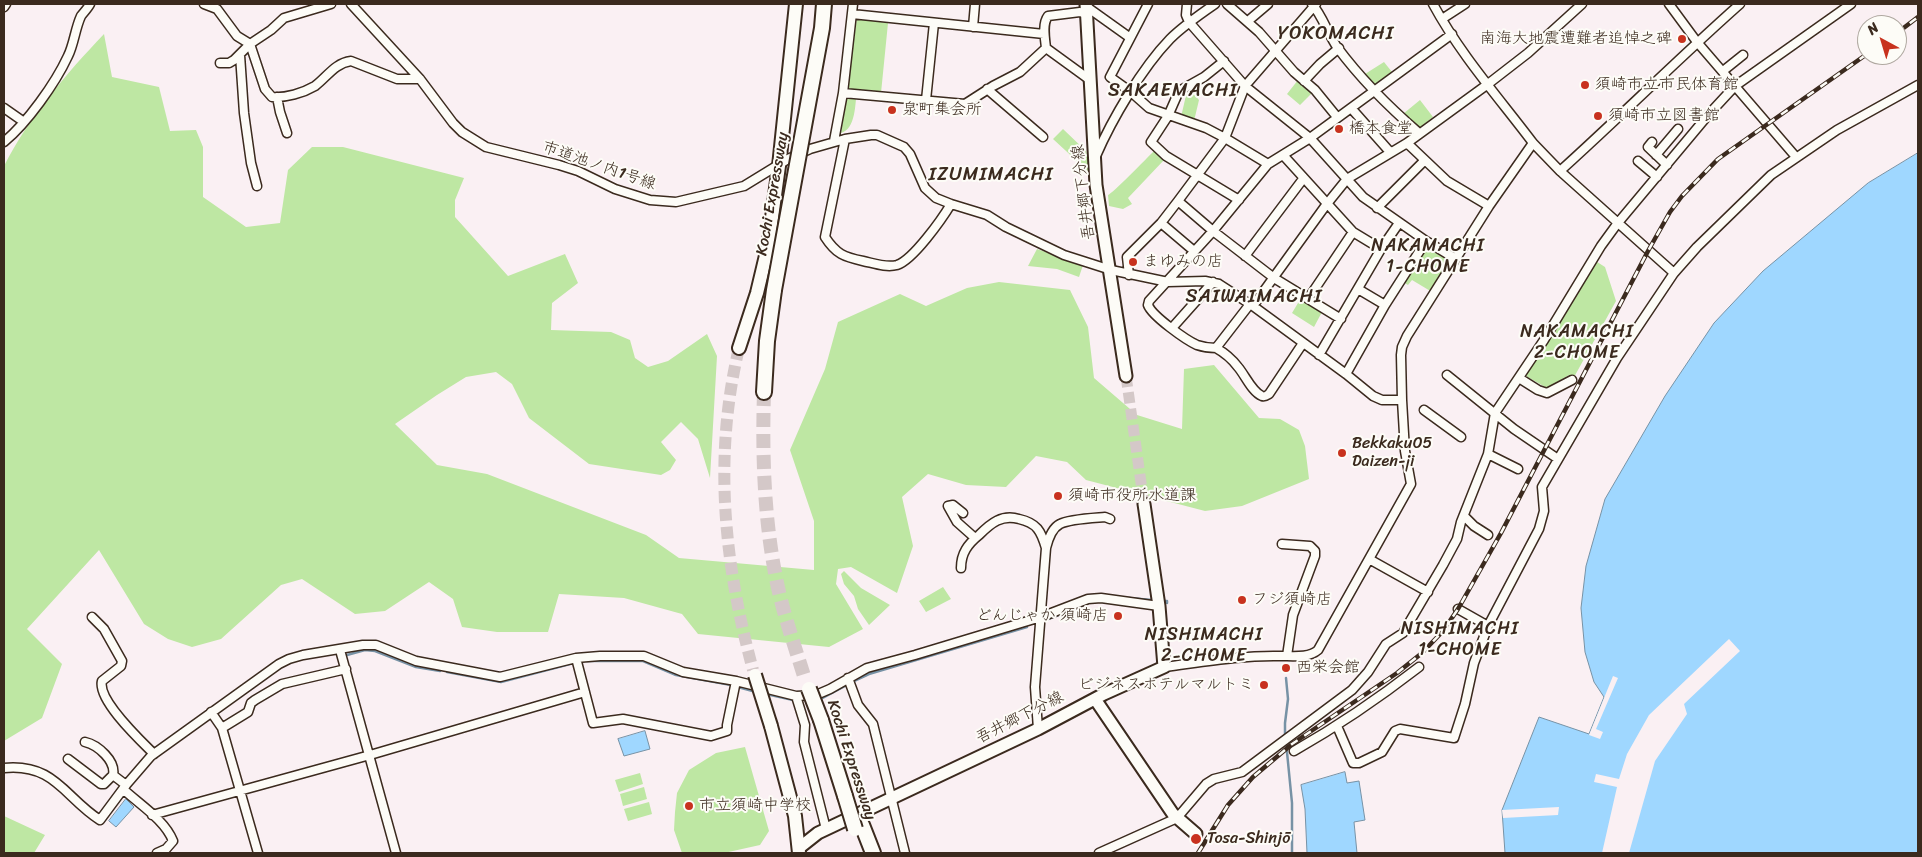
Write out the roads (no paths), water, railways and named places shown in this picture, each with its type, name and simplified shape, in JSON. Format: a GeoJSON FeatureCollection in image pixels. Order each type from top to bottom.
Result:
{"type":"FeatureCollection","features":[{"type":"Feature","properties":{"kind":"highway"},"geometry":{"type":"LineString","coordinates":[[739,348],[757,293],[766,254],[779,166],[796,4]]}},
{"type":"Feature","properties":{"kind":"highway","name":"Kochi Expressway"},"geometry":{"type":"LineString","coordinates":[[764,392],[767,341],[774,290],[822,28],[824,4]]}},
{"type":"Feature","properties":{"kind":"highway"},"geometry":{"type":"LineString","coordinates":[[754,673],[795,816],[797,852]]}},
{"type":"Feature","properties":{"kind":"highway","name":"Kochi Expressway"},"geometry":{"type":"LineString","coordinates":[[807,684],[848,795],[858,827],[863,853]]}},
{"type":"Feature","properties":{"kind":"highway"},"geometry":{"type":"LineString","coordinates":[[858,827],[873,853]]}},
{"type":"Feature","properties":{"kind":"main road","name":"吾井郷下分線"},"geometry":{"type":"LineString","coordinates":[[1086,8],[1096,157],[1096,185],[1111,270],[1126,376]]}},
{"type":"Feature","properties":{"kind":"main road"},"geometry":{"type":"LineString","coordinates":[[1144,504],[1159,606],[1164,667]]}},
{"type":"Feature","properties":{"kind":"main road","name":"吾井郷下分線"},"geometry":{"type":"LineString","coordinates":[[797,852],[818,833],[891,800],[1038,729],[1096,698],[1164,667]]}},
{"type":"Feature","properties":{"kind":"main road"},"geometry":{"type":"LineString","coordinates":[[1096,698],[1158,793],[1177,818],[1196,834]]}},
{"type":"Feature","properties":{"kind":"street"},"geometry":{"type":"LineString","coordinates":[[4,142],[24,122],[63,66],[82,15],[90,4]]}},
{"type":"Feature","properties":{"kind":"street"},"geometry":{"type":"LineString","coordinates":[[204,4],[217,9],[237,36],[250,44],[265,89],[272,97],[290,95],[307,90],[346,61],[351,61],[397,79],[420,79]]}},
{"type":"Feature","properties":{"kind":"street"},"geometry":{"type":"LineString","coordinates":[[220,63],[229,63],[284,18],[331,4]]}},
{"type":"Feature","properties":{"kind":"street","name":"市道池ノ内1号線"},"geometry":{"type":"LineString","coordinates":[[351,4],[420,79],[453,123],[475,142],[486,147],[535,158],[578,171],[615,189],[650,200],[676,202],[726,192],[744,186],[810,149],[834,141],[871,135],[900,144],[910,154],[925,188],[936,198],[987,215],[1006,227],[1064,255],[1129,276],[1168,282],[1213,282]]}},
{"type":"Feature","properties":{"kind":"street"},"geometry":{"type":"LineString","coordinates":[[834,141],[843,93],[853,4]]}},
{"type":"Feature","properties":{"kind":"street"},"geometry":{"type":"LineString","coordinates":[[973,27],[975,4]]}},
{"type":"Feature","properties":{"kind":"street"},"geometry":{"type":"LineString","coordinates":[[1148,4],[1129,37],[1122,56],[1110,77],[1149,108],[1206,128],[1268,164]]}},
{"type":"Feature","properties":{"kind":"street"},"geometry":{"type":"LineString","coordinates":[[1187,4],[1186,15],[1189,22],[1245,86],[1310,138],[1363,197],[1399,223],[1456,259]]}},
{"type":"Feature","properties":{"kind":"street"},"geometry":{"type":"LineString","coordinates":[[1096,157],[1104,138],[1131,92],[1169,40],[1189,22],[1215,4]]}},
{"type":"Feature","properties":{"kind":"street"},"geometry":{"type":"LineString","coordinates":[[1227,4],[1248,21],[1289,68],[1315,90],[1337,117]]}},
{"type":"Feature","properties":{"kind":"street"},"geometry":{"type":"LineString","coordinates":[[1248,21],[1268,4]]}},
{"type":"Feature","properties":{"kind":"street"},"geometry":{"type":"LineString","coordinates":[[1129,276],[1127,257],[1161,223],[1198,175],[1225,138],[1245,86],[1276,52],[1314,4],[1323,24],[1339,48],[1375,91],[1418,133]]}},
{"type":"Feature","properties":{"kind":"street"},"geometry":{"type":"LineString","coordinates":[[1433,4],[1452,34],[1533,143],[1617,224],[1674,273]]}},
{"type":"Feature","properties":{"kind":"street"},"geometry":{"type":"LineString","coordinates":[[1442,19],[1465,4]]}},
{"type":"Feature","properties":{"kind":"street"},"geometry":{"type":"LineString","coordinates":[[1216,348],[1274,278],[1347,179],[1407,143],[1418,133],[1488,84],[1528,53],[1582,4]]}},
{"type":"Feature","properties":{"kind":"street"},"geometry":{"type":"LineString","coordinates":[[1670,4],[1697,42],[1796,157]]}},
{"type":"Feature","properties":{"kind":"street"},"geometry":{"type":"LineString","coordinates":[[1560,171],[1740,4]]}},
{"type":"Feature","properties":{"kind":"street"},"geometry":{"type":"LineString","coordinates":[[1294,751],[1301,737],[1352,690],[1368,672],[1386,644],[1403,633],[1457,539],[1488,454],[1495,413],[1519,378],[1601,246],[1617,224],[1696,128],[1735,86],[1851,4]]}},
{"type":"Feature","properties":{"kind":"street"},"geometry":{"type":"LineString","coordinates":[[1090,80],[1046,48],[1044,34],[1046,18],[1052,14],[1080,12],[1086,8],[1129,37]]}},
{"type":"Feature","properties":{"kind":"street"},"geometry":{"type":"LineString","coordinates":[[852,14],[1044,34]]}},
{"type":"Feature","properties":{"kind":"street"},"geometry":{"type":"LineString","coordinates":[[926,100],[934,23]]}},
{"type":"Feature","properties":{"kind":"street"},"geometry":{"type":"LineString","coordinates":[[1303,343],[1269,394],[1260,396],[1228,355],[1216,348],[1196,344],[1172,328],[1154,314],[1148,305],[1149,301],[1213,231],[1268,164],[1310,138],[1452,34]]}},
{"type":"Feature","properties":{"kind":"street"},"geometry":{"type":"LineString","coordinates":[[843,93],[965,104],[987,89],[1020,72],[1046,48]]}},
{"type":"Feature","properties":{"kind":"street"},"geometry":{"type":"LineString","coordinates":[[1304,80],[1339,48]]}},
{"type":"Feature","properties":{"kind":"street"},"geometry":{"type":"LineString","coordinates":[[240,55],[244,113],[251,163],[257,186]]}},
{"type":"Feature","properties":{"kind":"street"},"geometry":{"type":"LineString","coordinates":[[1722,71],[1743,55]]}},
{"type":"Feature","properties":{"kind":"street"},"geometry":{"type":"LineString","coordinates":[[1224,61],[1204,77],[1179,92],[1168,116],[1150,142],[1166,156],[1239,200]]}},
{"type":"Feature","properties":{"kind":"street"},"geometry":{"type":"LineString","coordinates":[[1337,726],[1353,763],[1359,763],[1382,752],[1395,731],[1400,729],[1454,738],[1465,704],[1474,663],[1488,626],[1539,529],[1544,512],[1542,487],[1617,358],[1674,273],[1697,247],[1758,186],[1796,157],[1837,130],[1918,85]]}},
{"type":"Feature","properties":{"kind":"street"},"geometry":{"type":"LineString","coordinates":[[987,89],[1042,137]]}},
{"type":"Feature","properties":{"kind":"street"},"geometry":{"type":"LineString","coordinates":[[277,97],[287,133]]}},
{"type":"Feature","properties":{"kind":"street"},"geometry":{"type":"LineString","coordinates":[[4,108],[24,122]]}},
{"type":"Feature","properties":{"kind":"street"},"geometry":{"type":"LineString","coordinates":[[1351,108],[1390,152]]}},
{"type":"Feature","properties":{"kind":"street"},"geometry":{"type":"LineString","coordinates":[[1656,155],[1678,129]]}},
{"type":"Feature","properties":{"kind":"street"},"geometry":{"type":"LineString","coordinates":[[845,139],[825,238],[838,253],[845,257],[886,266],[902,263],[937,226],[951,204]]}},
{"type":"Feature","properties":{"kind":"street"},"geometry":{"type":"LineString","coordinates":[[1652,142],[1648,147],[1667,165]]}},
{"type":"Feature","properties":{"kind":"street"},"geometry":{"type":"LineString","coordinates":[[1407,143],[1447,181],[1489,206]]}},
{"type":"Feature","properties":{"kind":"street"},"geometry":{"type":"LineString","coordinates":[[1164,667],[1242,657],[1310,654],[1318,650],[1411,484],[1405,451],[1402,400],[1402,347],[1407,336],[1489,206],[1533,143]]}},
{"type":"Feature","properties":{"kind":"street"},"geometry":{"type":"LineString","coordinates":[[1283,155],[1326,205],[1353,232],[1381,249]]}},
{"type":"Feature","properties":{"kind":"street"},"geometry":{"type":"LineString","coordinates":[[1377,208],[1424,161]]}},
{"type":"Feature","properties":{"kind":"street"},"geometry":{"type":"LineString","coordinates":[[1638,161],[1657,177]]}},
{"type":"Feature","properties":{"kind":"street"},"geometry":{"type":"LineString","coordinates":[[1245,256],[1303,179]]}},
{"type":"Feature","properties":{"kind":"street"},"geometry":{"type":"LineString","coordinates":[[1178,201],[1213,231],[1274,278],[1341,319]]}},
{"type":"Feature","properties":{"kind":"street"},"geometry":{"type":"LineString","coordinates":[[1161,223],[1194,251]]}},
{"type":"Feature","properties":{"kind":"street"},"geometry":{"type":"LineString","coordinates":[[1319,355],[1381,249],[1399,223]]}},
{"type":"Feature","properties":{"kind":"street"},"geometry":{"type":"LineString","coordinates":[[1308,299],[1353,232]]}},
{"type":"Feature","properties":{"kind":"street"},"geometry":{"type":"LineString","coordinates":[[1346,374],[1385,305],[1426,241]]}},
{"type":"Feature","properties":{"kind":"street"},"geometry":{"type":"LineString","coordinates":[[1172,328],[1213,282],[1251,305],[1373,396],[1382,400],[1402,400]]}},
{"type":"Feature","properties":{"kind":"street"},"geometry":{"type":"LineString","coordinates":[[1358,289],[1385,305]]}},
{"type":"Feature","properties":{"kind":"street"},"geometry":{"type":"LineString","coordinates":[[1447,375],[1514,429],[1558,459]]}},
{"type":"Feature","properties":{"kind":"street"},"geometry":{"type":"LineString","coordinates":[[1519,378],[1538,390],[1547,392],[1572,380]]}},
{"type":"Feature","properties":{"kind":"street"},"geometry":{"type":"LineString","coordinates":[[1424,410],[1461,437]]}},
{"type":"Feature","properties":{"kind":"street"},"geometry":{"type":"LineString","coordinates":[[1488,454],[1518,469]]}},
{"type":"Feature","properties":{"kind":"street"},"geometry":{"type":"LineString","coordinates":[[963,513],[953,504],[948,506],[957,522],[975,538]]}},
{"type":"Feature","properties":{"kind":"street"},"geometry":{"type":"LineString","coordinates":[[961,568],[962,556],[975,538],[996,520],[1006,516],[1032,523],[1041,534],[1046,548]]}},
{"type":"Feature","properties":{"kind":"street"},"geometry":{"type":"LineString","coordinates":[[1464,516],[1488,536]]}},
{"type":"Feature","properties":{"kind":"street"},"geometry":{"type":"LineString","coordinates":[[1038,729],[1035,688],[1046,548],[1049,537],[1059,524],[1105,517],[1110,519]]}},
{"type":"Feature","properties":{"kind":"street"},"geometry":{"type":"LineString","coordinates":[[1282,544],[1310,546],[1315,551],[1315,556],[1293,616],[1287,656]]}},
{"type":"Feature","properties":{"kind":"street"},"geometry":{"type":"LineString","coordinates":[[1369,559],[1428,592]]}},
{"type":"Feature","properties":{"kind":"street"},"geometry":{"type":"LineString","coordinates":[[4,768],[24,768],[43,774],[60,785],[100,820],[124,787],[154,754],[211,712],[289,659],[363,645],[376,645],[416,661],[500,677],[576,658],[644,656],[683,672],[736,681],[796,696],[816,695],[867,668],[1041,617],[1084,600],[1094,598],[1159,606]]}},
{"type":"Feature","properties":{"kind":"street"},"geometry":{"type":"LineString","coordinates":[[1458,609],[1488,626]]}},
{"type":"Feature","properties":{"kind":"street"},"geometry":{"type":"LineString","coordinates":[[92,617],[104,629],[122,661],[121,666],[102,681],[102,692],[128,729],[154,754]]}},
{"type":"Feature","properties":{"kind":"street"},"geometry":{"type":"LineString","coordinates":[[340,650],[396,853]]}},
{"type":"Feature","properties":{"kind":"street"},"geometry":{"type":"LineString","coordinates":[[576,658],[593,723],[623,719],[711,736],[727,731],[736,681]]}},
{"type":"Feature","properties":{"kind":"street"},"geometry":{"type":"LineString","coordinates":[[1099,853],[1177,818],[1206,784],[1214,779],[1242,772],[1290,734],[1301,737],[1337,726],[1390,691],[1419,667]]}},
{"type":"Feature","properties":{"kind":"street"},"geometry":{"type":"LineString","coordinates":[[222,728],[248,712],[255,700],[282,684],[346,669]]}},
{"type":"Feature","properties":{"kind":"street"},"geometry":{"type":"LineString","coordinates":[[848,678],[858,705],[873,724],[905,853]]}},
{"type":"Feature","properties":{"kind":"street"},"geometry":{"type":"LineString","coordinates":[[152,815],[370,755],[585,692]]}},
{"type":"Feature","properties":{"kind":"street"},"geometry":{"type":"LineString","coordinates":[[796,696],[805,725],[804,742],[826,829]]}},
{"type":"Feature","properties":{"kind":"street"},"geometry":{"type":"LineString","coordinates":[[211,712],[222,728],[258,853]]}},
{"type":"Feature","properties":{"kind":"street"},"geometry":{"type":"LineString","coordinates":[[85,742],[97,746],[112,765],[113,775],[167,830],[173,841],[166,849],[157,853]]}},
{"type":"Feature","properties":{"kind":"street"},"geometry":{"type":"LineString","coordinates":[[68,759],[101,784],[104,784],[113,775]]}},
{"type":"Feature","properties":{"kind":"water"},"geometry":{"type":"Polygon","coordinates":[[[1918,153],[1918,853],[1505,853],[1502,810],[1539,717],[1589,734],[1604,697],[1594,682],[1585,652],[1581,608],[1586,566],[1605,499],[1665,396],[1714,323],[1763,271],[1868,183],[1918,153]]]}},
{"type":"Feature","properties":{"kind":"water"},"geometry":{"type":"Polygon","coordinates":[[[645,731],[650,749],[624,756],[618,739],[645,731]]]}},
{"type":"Feature","properties":{"kind":"water"},"geometry":{"type":"Polygon","coordinates":[[[1345,772],[1347,783],[1359,781],[1365,820],[1354,822],[1357,853],[1307,853],[1305,809],[1301,785],[1345,772]]]}},
{"type":"Feature","properties":{"kind":"water"},"geometry":{"type":"Polygon","coordinates":[[[126,799],[134,807],[116,827],[109,821],[126,799]]]}},
{"type":"Feature","properties":{"kind":"waterway"},"geometry":{"type":"LineString","coordinates":[[1129,598],[1152,600]]}},
{"type":"Feature","properties":{"kind":"waterway"},"geometry":{"type":"LineString","coordinates":[[1163,601],[1167,601],[1167,603]]}},
{"type":"Feature","properties":{"kind":"waterway"},"geometry":{"type":"LineString","coordinates":[[1048,619],[1082,606]]}},
{"type":"Feature","properties":{"kind":"waterway"},"geometry":{"type":"LineString","coordinates":[[854,681],[869,674],[1027,627]]}},
{"type":"Feature","properties":{"kind":"waterway"},"geometry":{"type":"LineString","coordinates":[[347,655],[365,650],[375,651],[416,667],[440,671]]}},
{"type":"Feature","properties":{"kind":"waterway"},"geometry":{"type":"LineString","coordinates":[[587,661],[643,661],[676,675],[731,685]]}},
{"type":"Feature","properties":{"kind":"waterway"},"geometry":{"type":"LineString","coordinates":[[447,672],[501,682],[574,663]]}},
{"type":"Feature","properties":{"kind":"waterway"},"geometry":{"type":"LineString","coordinates":[[1285,736],[1288,699],[1286,678]]}},
{"type":"Feature","properties":{"kind":"waterway"},"geometry":{"type":"LineString","coordinates":[[817,701],[847,685]]}},
{"type":"Feature","properties":{"kind":"waterway"},"geometry":{"type":"LineString","coordinates":[[738,687],[756,692]]}},
{"type":"Feature","properties":{"kind":"waterway"},"geometry":{"type":"LineString","coordinates":[[766,694],[793,700]]}},
{"type":"Feature","properties":{"kind":"waterway"},"geometry":{"type":"LineString","coordinates":[[1286,742],[1292,803],[1292,853]]}},
{"type":"Feature","properties":{"kind":"tunnel"},"geometry":{"type":"LineString","coordinates":[[739,348],[726,429],[725,510],[735,590],[753,670]]}},
{"type":"Feature","properties":{"kind":"tunnel"},"geometry":{"type":"LineString","coordinates":[[1126,376],[1144,504]]}},
{"type":"Feature","properties":{"kind":"tunnel"},"geometry":{"type":"LineString","coordinates":[[764,392],[763,440],[769,536],[780,595],[805,679]]}},
{"type":"Feature","properties":{"kind":"tunnel"},"geometry":{"type":"LineString","coordinates":[[1300,734],[1302,741]]}},
{"type":"Feature","properties":{"kind":"railway"},"geometry":{"type":"LineString","coordinates":[[1907,25],[1918,17]]}},
{"type":"Feature","properties":{"kind":"railway"},"geometry":{"type":"LineString","coordinates":[[1198,853],[1228,805],[1253,777],[1292,744],[1397,673],[1422,653],[1443,631],[1458,609],[1501,533],[1648,251],[1670,212],[1682,196],[1718,159],[1857,61]]}},
{"type":"Feature","properties":{"kind":"place","name":"南海大地震遭難者追悼之碑"},"geometry":{"type":"Point","coordinates":[1682,39]}},
{"type":"Feature","properties":{"kind":"place","name":"須崎市立市民体育館"},"geometry":{"type":"Point","coordinates":[1585,85]}},
{"type":"Feature","properties":{"kind":"place","name":"泉町集会所"},"geometry":{"type":"Point","coordinates":[892,110]}},
{"type":"Feature","properties":{"kind":"place","name":"須崎市立図書館"},"geometry":{"type":"Point","coordinates":[1598,116]}},
{"type":"Feature","properties":{"kind":"place","name":"橋本食堂"},"geometry":{"type":"Point","coordinates":[1339,129]}},
{"type":"Feature","properties":{"kind":"place","name":"まゆみの店"},"geometry":{"type":"Point","coordinates":[1133,262]}},
{"type":"Feature","properties":{"kind":"place","name":"Bekkaku05 Daizen-ji"},"geometry":{"type":"Point","coordinates":[1342,453]}},
{"type":"Feature","properties":{"kind":"place","name":"須崎市役所水道課"},"geometry":{"type":"Point","coordinates":[1058,496]}},
{"type":"Feature","properties":{"kind":"place","name":"フジ須崎店"},"geometry":{"type":"Point","coordinates":[1242,600]}},
{"type":"Feature","properties":{"kind":"place","name":"どんじゃか 須崎店"},"geometry":{"type":"Point","coordinates":[1118,616]}},
{"type":"Feature","properties":{"kind":"place","name":"西栄会館"},"geometry":{"type":"Point","coordinates":[1286,668]}},
{"type":"Feature","properties":{"kind":"place","name":"ビジネスホテルマルトミ"},"geometry":{"type":"Point","coordinates":[1264,685]}},
{"type":"Feature","properties":{"kind":"place","name":"市立須崎中学校"},"geometry":{"type":"Point","coordinates":[689,806]}},
{"type":"Feature","properties":{"kind":"place","name":"Tosa-Shinjō"},"geometry":{"type":"Point","coordinates":[1196,839]}},
{"type":"Feature","properties":{"kind":"district","name":"YOKOMACHI"},"geometry":{"type":"Point","coordinates":[1336,34]}},
{"type":"Feature","properties":{"kind":"district","name":"SAKAEMACHI"},"geometry":{"type":"Point","coordinates":[1173,91]}},
{"type":"Feature","properties":{"kind":"district","name":"IZUMIMACHI"},"geometry":{"type":"Point","coordinates":[991,175]}},
{"type":"Feature","properties":{"kind":"district","name":"NAKAMACHI 1-CHOME"},"geometry":{"type":"Point","coordinates":[1428,256]}},
{"type":"Feature","properties":{"kind":"district","name":"SAIWAIMACHI"},"geometry":{"type":"Point","coordinates":[1254,297]}},
{"type":"Feature","properties":{"kind":"district","name":"NAKAMACHI 2-CHOME"},"geometry":{"type":"Point","coordinates":[1577,342]}},
{"type":"Feature","properties":{"kind":"district","name":"NISHIMACHI 1-CHOME"},"geometry":{"type":"Point","coordinates":[1460,639]}},
{"type":"Feature","properties":{"kind":"district","name":"NISHIMACHI 2-CHOME"},"geometry":{"type":"Point","coordinates":[1204,645]}}]}
